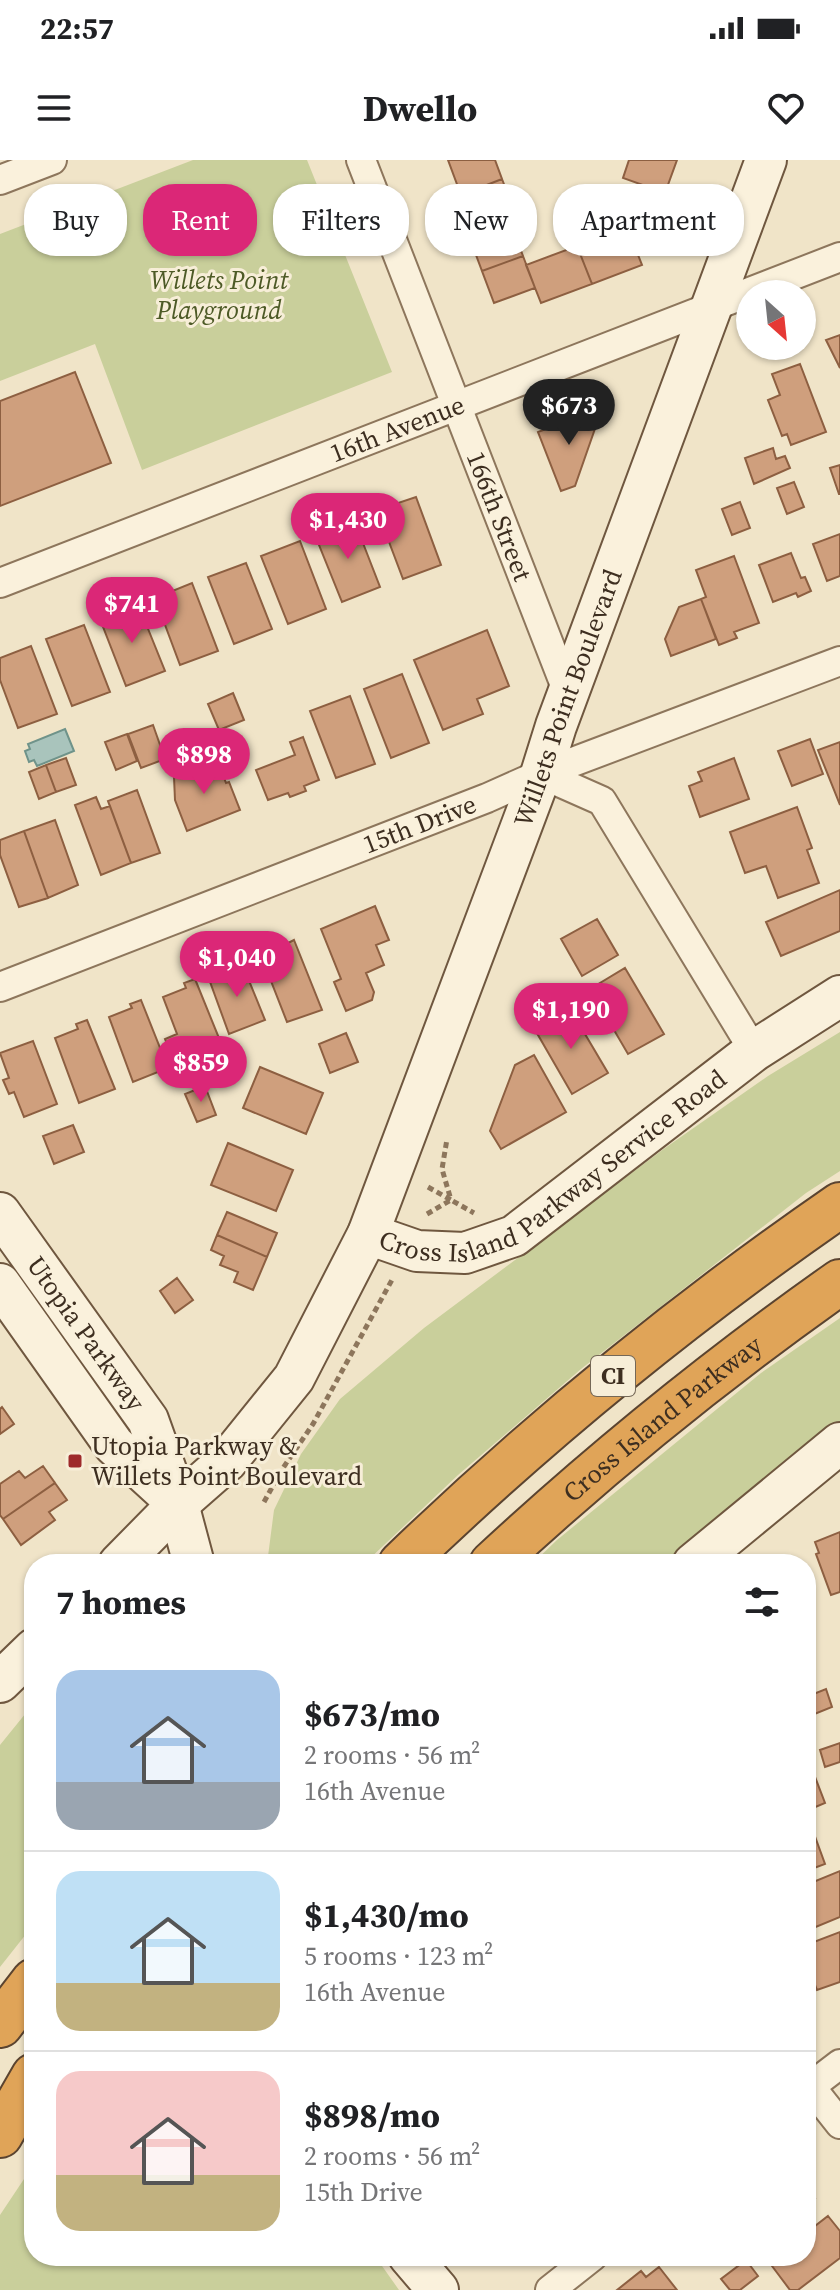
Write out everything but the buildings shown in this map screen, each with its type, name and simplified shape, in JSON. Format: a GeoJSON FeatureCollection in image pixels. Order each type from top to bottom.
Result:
{"type":"FeatureCollection","features":[{"type":"Feature","properties":{"kind":"highway","name":"CI"},"geometry":{"type":"LineString","coordinates":[[412,1554],[497,1474],[590,1395],[709,1300],[840,1205]]}},
{"type":"Feature","properties":{"kind":"highway","name":"Cross Island Parkway"},"geometry":{"type":"LineString","coordinates":[[504,1554],[664,1415],[751,1346],[840,1282]]}},
{"type":"Feature","properties":{"kind":"highway"},"geometry":{"type":"LineString","coordinates":[[0,2004],[24,1976]]}},
{"type":"Feature","properties":{"kind":"highway"},"geometry":{"type":"LineString","coordinates":[[0,2025],[24,1994]]}},
{"type":"Feature","properties":{"kind":"highway"},"geometry":{"type":"LineString","coordinates":[[0,2118],[24,2087]]}},
{"type":"Feature","properties":{"kind":"highway"},"geometry":{"type":"LineString","coordinates":[[0,2135],[24,2092]]}},
{"type":"Feature","properties":{"kind":"street"},"geometry":{"type":"LineString","coordinates":[[0,180],[52,160]]}},
{"type":"Feature","properties":{"kind":"street","name":"166th Street"},"geometry":{"type":"LineString","coordinates":[[361,160],[568,693]]}},
{"type":"Feature","properties":{"kind":"street","name":"Willets Point Boulevard"},"geometry":{"type":"LineString","coordinates":[[368,1234],[766,160]]}},
{"type":"Feature","properties":{"kind":"street","name":"16th Avenue"},"geometry":{"type":"LineString","coordinates":[[0,583],[840,257]]}},
{"type":"Feature","properties":{"kind":"street","name":"15th Drive"},"geometry":{"type":"LineString","coordinates":[[0,987],[541,774],[840,661]]}},
{"type":"Feature","properties":{"kind":"street"},"geometry":{"type":"LineString","coordinates":[[541,774],[602,801],[754,1051]]}},
{"type":"Feature","properties":{"kind":"street","name":"Cross Island Parkway Service Road"},"geometry":{"type":"LineString","coordinates":[[129,1554],[178,1504],[227,1461],[294,1378],[368,1234],[417,1251],[465,1253],[514,1236],[754,1051],[840,996]]}},
{"type":"Feature","properties":{"kind":"street","name":"Utopia Parkway"},"geometry":{"type":"LineString","coordinates":[[0,1213],[148,1420],[178,1504],[191,1554]]}},
{"type":"Feature","properties":{"kind":"street","name":"Utopia Parkway"},"geometry":{"type":"LineString","coordinates":[[0,1284],[114,1445],[178,1504]]}},
{"type":"Feature","properties":{"kind":"street"},"geometry":{"type":"LineString","coordinates":[[705,1554],[840,1443]]}},
{"type":"Feature","properties":{"kind":"street"},"geometry":{"type":"LineString","coordinates":[[0,1685],[24,1660]]}},
{"type":"Feature","properties":{"kind":"street"},"geometry":{"type":"LineString","coordinates":[[0,1685],[24,1672]]}},
{"type":"Feature","properties":{"kind":"street"},"geometry":{"type":"LineString","coordinates":[[816,2080],[840,2064]]}},
{"type":"Feature","properties":{"kind":"street"},"geometry":{"type":"LineString","coordinates":[[816,2096],[840,2124]]}},
{"type":"Feature","properties":{"kind":"street"},"geometry":{"type":"LineString","coordinates":[[418,2266],[438,2290]]}},
{"type":"Feature","properties":{"kind":"street"},"geometry":{"type":"LineString","coordinates":[[550,2290],[580,2266]]}},
{"type":"Feature","properties":{"kind":"path"},"geometry":{"type":"LineString","coordinates":[[447,1139],[442,1169],[451,1200]]}},
{"type":"Feature","properties":{"kind":"path"},"geometry":{"type":"LineString","coordinates":[[428,1187],[478,1215]]}},
{"type":"Feature","properties":{"kind":"path"},"geometry":{"type":"LineString","coordinates":[[424,1216],[451,1200]]}},
{"type":"Feature","properties":{"kind":"path"},"geometry":{"type":"LineString","coordinates":[[264,1502],[313,1424],[400,1266]]}},
{"type":"Feature","properties":{"kind":"green space","name":"Willets Point Playground"},"geometry":{"type":"Polygon","coordinates":[[[193,160],[307,160],[317,184],[273,184],[273,256],[345,256],[392,372],[142,470],[95,344],[0,381],[0,234],[24,225],[24,256],[127,256],[127,185],[193,160]]]}},
{"type":"Feature","properties":{"kind":"green space"},"geometry":{"type":"Polygon","coordinates":[[[840,1032],[840,1171],[806,1193],[581,1369],[458,1475],[375,1554],[268,1554],[274,1510],[301,1454],[340,1399],[424,1328],[665,1148],[768,1076],[840,1032]]]}},
{"type":"Feature","properties":{"kind":"green space"},"geometry":{"type":"Polygon","coordinates":[[[840,1318],[840,1421],[677,1554],[542,1554],[557,1540],[761,1373],[840,1318]]]}},
{"type":"Feature","properties":{"kind":"green space"},"geometry":{"type":"Polygon","coordinates":[[[24,1715],[24,1937],[0,1967],[0,1745],[24,1715]]]}},
{"type":"Feature","properties":{"kind":"green space"},"geometry":{"type":"Polygon","coordinates":[[[24,2179],[24,2266],[382,2266],[399,2290],[0,2290],[0,2215],[24,2179]]]}},
{"type":"Feature","properties":{"kind":"water"},"geometry":{"type":"Polygon","coordinates":[[[65,729],[74,751],[37,766],[34,760],[29,762],[25,751],[30,749],[28,744],[65,729]]]}},
{"type":"Feature","properties":{"kind":"place","name":"Utopia Parkway & Willets Point Boulevard"},"geometry":{"type":"Point","coordinates":[75,1461]}}]}
